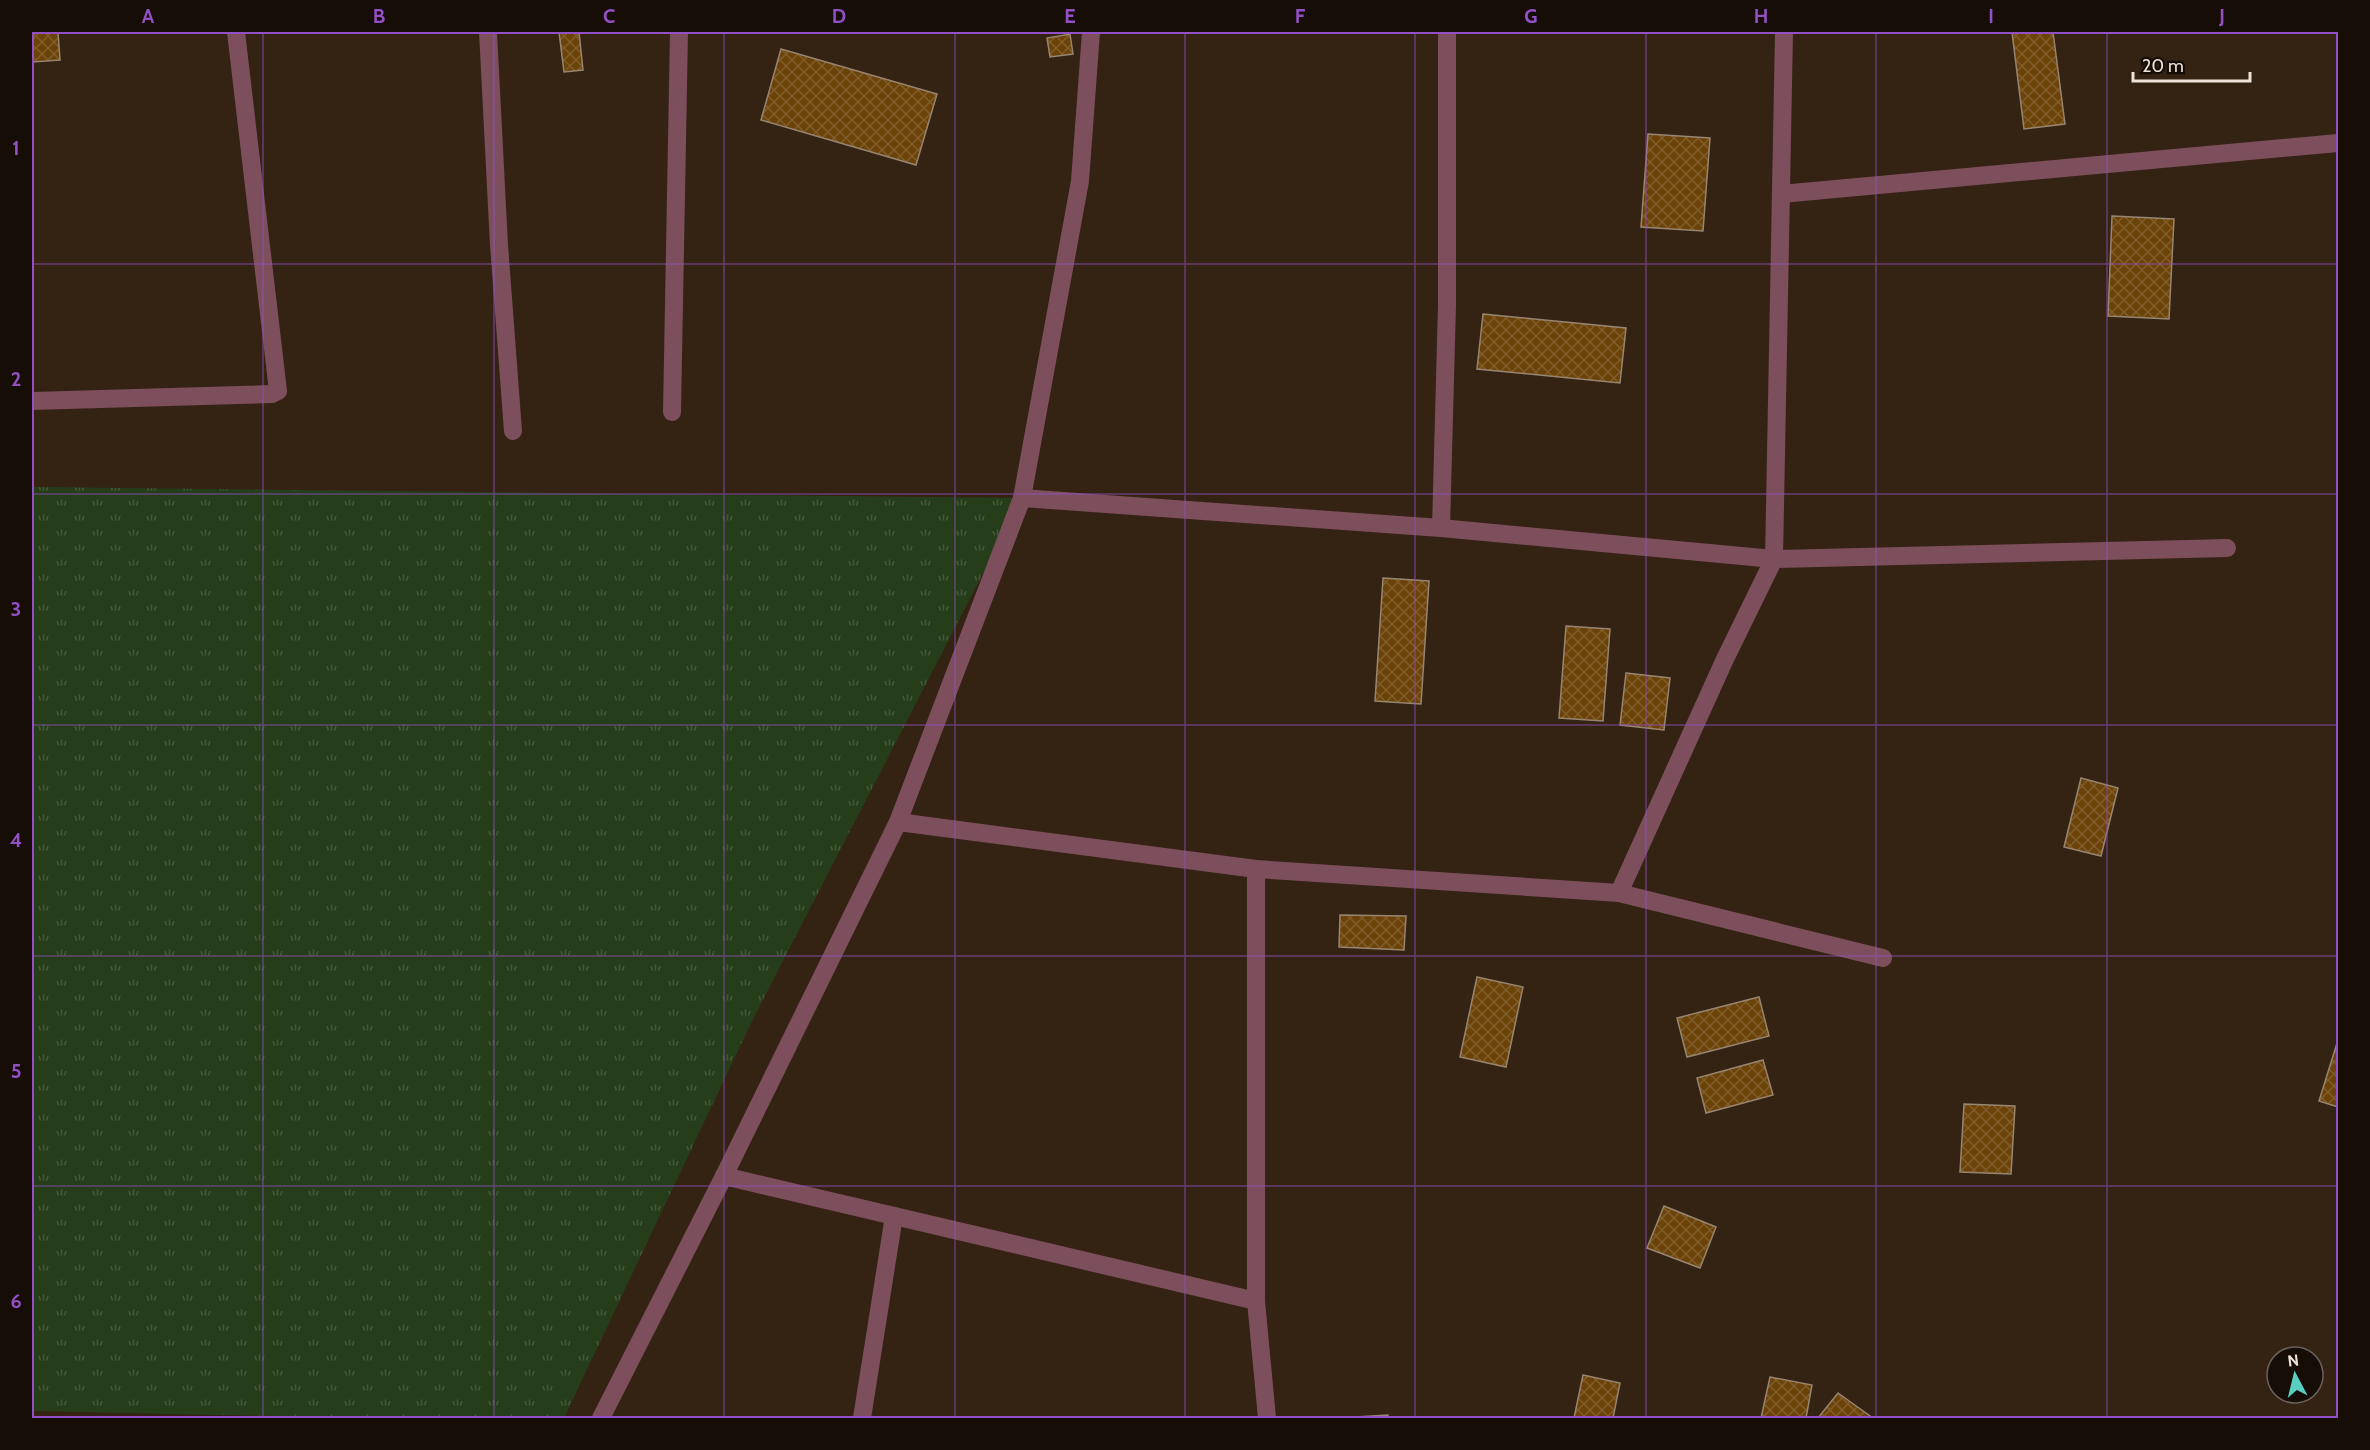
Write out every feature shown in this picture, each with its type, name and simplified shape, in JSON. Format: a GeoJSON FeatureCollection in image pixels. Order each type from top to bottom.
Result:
{"type":"FeatureCollection","features":[{"type":"Feature","properties":{"kind":"street"},"geometry":{"type":"LineString","coordinates":[[32,401],[278,392],[236,32]]}},
{"type":"Feature","properties":{"kind":"street"},"geometry":{"type":"LineString","coordinates":[[488,32],[499,245],[513,431]]}},
{"type":"Feature","properties":{"kind":"street"},"geometry":{"type":"LineString","coordinates":[[672,412],[679,32]]}},
{"type":"Feature","properties":{"kind":"street"},"geometry":{"type":"LineString","coordinates":[[601,1419],[724,1176],[898,822],[1022,498],[1080,181],[1091,32]]}},
{"type":"Feature","properties":{"kind":"street"},"geometry":{"type":"LineString","coordinates":[[1441,528],[1447,305],[1447,32]]}},
{"type":"Feature","properties":{"kind":"street"},"geometry":{"type":"LineString","coordinates":[[1619,893],[1725,659],[1774,559],[1784,32]]}},
{"type":"Feature","properties":{"kind":"street"},"geometry":{"type":"LineString","coordinates":[[1781,194],[2338,143]]}},
{"type":"Feature","properties":{"kind":"street"},"geometry":{"type":"LineString","coordinates":[[1022,498],[1441,528],[1774,559],[2227,548]]}},
{"type":"Feature","properties":{"kind":"street"},"geometry":{"type":"LineString","coordinates":[[898,822],[1256,869],[1619,893],[1883,958]]}},
{"type":"Feature","properties":{"kind":"street"},"geometry":{"type":"LineString","coordinates":[[1256,869],[1256,1301],[1268,1419]]}},
{"type":"Feature","properties":{"kind":"street"},"geometry":{"type":"LineString","coordinates":[[724,1176],[1256,1301]]}},
{"type":"Feature","properties":{"kind":"street"},"geometry":{"type":"LineString","coordinates":[[862,1419],[894,1216]]}},
{"type":"Feature","properties":{"kind":"green space"},"geometry":{"type":"Polygon","coordinates":[[[32,487],[1022,498],[753,1019],[564,1418],[369,1418],[32,1411],[32,487]]]}},
{"type":"Feature","properties":{"kind":"building"},"geometry":{"type":"Polygon","coordinates":[[[32,32],[58,32],[60,60],[32,62],[32,32]]]}},
{"type":"Feature","properties":{"kind":"building"},"geometry":{"type":"Polygon","coordinates":[[[559,32],[579,32],[583,70],[564,72],[559,32]]]}},
{"type":"Feature","properties":{"kind":"building"},"geometry":{"type":"Polygon","coordinates":[[[2012,32],[2053,32],[2065,124],[2024,129],[2012,32]]]}},
{"type":"Feature","properties":{"kind":"building"},"geometry":{"type":"Polygon","coordinates":[[[1070,34],[1073,54],[1050,57],[1047,38],[1070,34]]]}},
{"type":"Feature","properties":{"kind":"building"},"geometry":{"type":"Polygon","coordinates":[[[781,49],[937,94],[916,165],[761,120],[781,49]]]}},
{"type":"Feature","properties":{"kind":"building"},"geometry":{"type":"Polygon","coordinates":[[[1648,134],[1710,138],[1703,231],[1641,227],[1648,134]]]}},
{"type":"Feature","properties":{"kind":"building"},"geometry":{"type":"Polygon","coordinates":[[[2112,216],[2174,219],[2169,319],[2108,316],[2112,216]]]}},
{"type":"Feature","properties":{"kind":"building"},"geometry":{"type":"Polygon","coordinates":[[[1483,314],[1626,328],[1620,383],[1477,369],[1483,314]]]}},
{"type":"Feature","properties":{"kind":"building"},"geometry":{"type":"Polygon","coordinates":[[[1383,578],[1429,581],[1421,704],[1375,701],[1383,578]]]}},
{"type":"Feature","properties":{"kind":"building"},"geometry":{"type":"Polygon","coordinates":[[[1566,626],[1610,629],[1603,721],[1559,718],[1566,626]]]}},
{"type":"Feature","properties":{"kind":"building"},"geometry":{"type":"Polygon","coordinates":[[[1626,673],[1670,678],[1664,730],[1620,725],[1626,673]]]}},
{"type":"Feature","properties":{"kind":"building"},"geometry":{"type":"Polygon","coordinates":[[[2081,778],[2118,788],[2101,856],[2064,847],[2081,778]]]}},
{"type":"Feature","properties":{"kind":"building"},"geometry":{"type":"Polygon","coordinates":[[[1340,915],[1406,916],[1404,950],[1339,947],[1340,915]]]}},
{"type":"Feature","properties":{"kind":"building"},"geometry":{"type":"Polygon","coordinates":[[[1477,977],[1523,987],[1506,1067],[1460,1057],[1477,977]]]}},
{"type":"Feature","properties":{"kind":"building"},"geometry":{"type":"Polygon","coordinates":[[[1759,997],[1769,1036],[1687,1057],[1677,1018],[1759,997]]]}},
{"type":"Feature","properties":{"kind":"building"},"geometry":{"type":"Polygon","coordinates":[[[2338,1040],[2338,1107],[2319,1101],[2338,1040]]]}},
{"type":"Feature","properties":{"kind":"building"},"geometry":{"type":"Polygon","coordinates":[[[1763,1060],[1773,1095],[1706,1113],[1697,1078],[1763,1060]]]}},
{"type":"Feature","properties":{"kind":"building"},"geometry":{"type":"Polygon","coordinates":[[[1964,1104],[2015,1106],[2011,1174],[1960,1172],[1964,1104]]]}},
{"type":"Feature","properties":{"kind":"building"},"geometry":{"type":"Polygon","coordinates":[[[1664,1206],[1716,1227],[1700,1268],[1647,1248],[1664,1206]]]}},
{"type":"Feature","properties":{"kind":"building"},"geometry":{"type":"Polygon","coordinates":[[[1583,1375],[1620,1383],[1613,1418],[1574,1418],[1583,1375]]]}},
{"type":"Feature","properties":{"kind":"building"},"geometry":{"type":"Polygon","coordinates":[[[1770,1377],[1812,1385],[1806,1418],[1761,1418],[1770,1377]]]}},
{"type":"Feature","properties":{"kind":"building"},"geometry":{"type":"Polygon","coordinates":[[[1838,1393],[1870,1416],[1869,1418],[1818,1418],[1838,1393]]]}},
{"type":"Feature","properties":{"kind":"building"},"geometry":{"type":"Polygon","coordinates":[[[1388,1415],[1388,1418],[1338,1418],[1388,1415]]]}}]}
